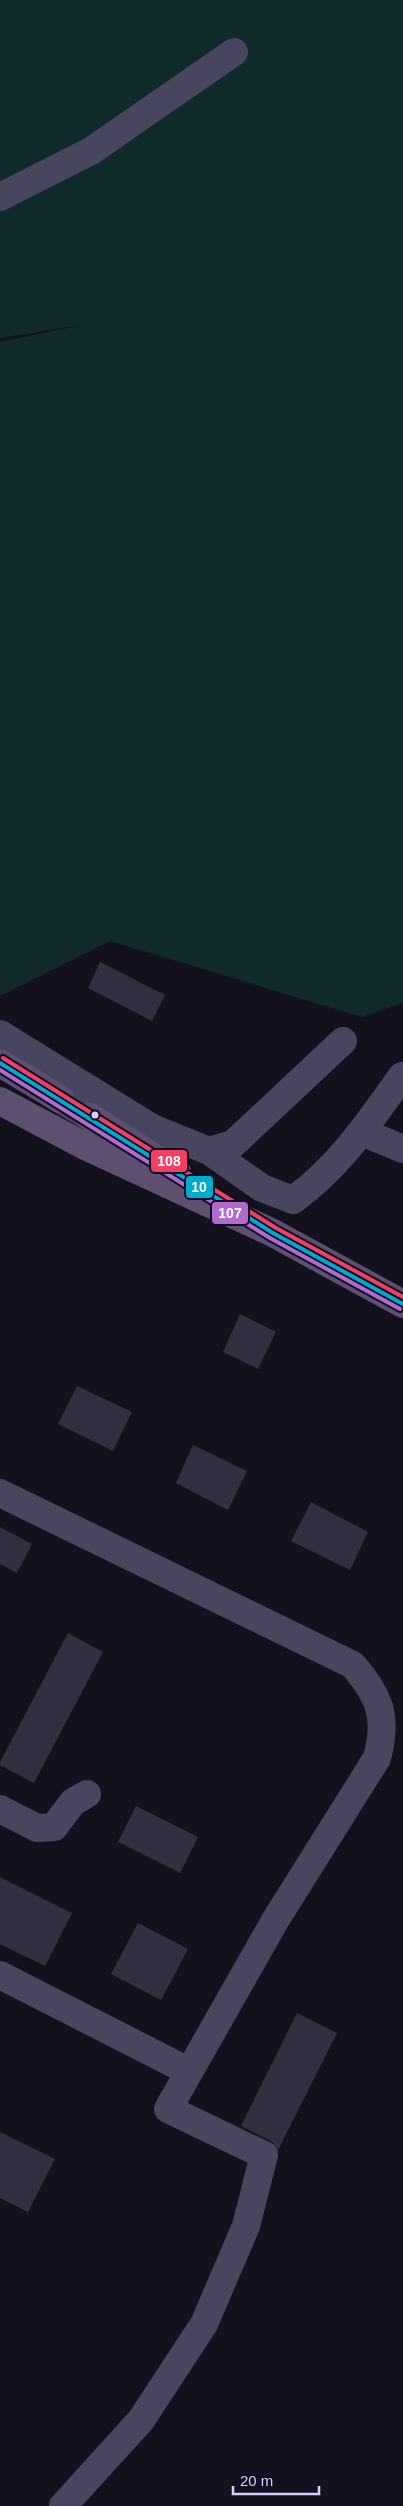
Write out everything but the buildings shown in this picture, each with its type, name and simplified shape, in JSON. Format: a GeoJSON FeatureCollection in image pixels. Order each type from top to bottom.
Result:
{"type":"FeatureCollection","features":[{"type":"Feature","properties":{"kind":"main road"},"geometry":{"type":"LineString","coordinates":[[0,1063],[60,1099]]}},
{"type":"Feature","properties":{"kind":"main road"},"geometry":{"type":"LineString","coordinates":[[0,1101],[83,1145],[273,1233]]}},
{"type":"Feature","properties":{"kind":"main road"},"geometry":{"type":"LineString","coordinates":[[90,1117],[273,1233],[403,1304]]}},
{"type":"Feature","properties":{"kind":"street"},"geometry":{"type":"LineString","coordinates":[[0,197],[91,151],[234,52]]}},
{"type":"Feature","properties":{"kind":"street"},"geometry":{"type":"LineString","coordinates":[[0,1034],[152,1128],[209,1151],[262,1188],[293,1200],[316,1183],[362,1132],[402,1076]]}},
{"type":"Feature","properties":{"kind":"street"},"geometry":{"type":"LineString","coordinates":[[209,1151],[233,1144],[343,1041]]}},
{"type":"Feature","properties":{"kind":"street"},"geometry":{"type":"LineString","coordinates":[[60,1099],[90,1117]]}},
{"type":"Feature","properties":{"kind":"street"},"geometry":{"type":"LineString","coordinates":[[362,1132],[403,1149]]}},
{"type":"Feature","properties":{"kind":"street"},"geometry":{"type":"LineString","coordinates":[[0,1493],[353,1665],[376,1695],[381,1710],[382,1737],[377,1758],[276,1918],[188,2070],[168,2109],[264,2154],[246,2226],[204,2324],[141,2420],[64,2506]]}},
{"type":"Feature","properties":{"kind":"street"},"geometry":{"type":"LineString","coordinates":[[0,1809],[37,1828],[54,1827],[72,1802],[87,1794]]}},
{"type":"Feature","properties":{"kind":"street"},"geometry":{"type":"LineString","coordinates":[[0,1975],[188,2070]]}},
{"type":"Feature","properties":{"kind":"green space"},"geometry":{"type":"Polygon","coordinates":[[[0,0],[403,0],[403,1003],[362,1017],[110,941],[0,996],[0,342],[81,325],[0,338],[0,0]]]}},
{"type":"Feature","properties":{"kind":"transit line","name":"108"},"geometry":{"type":"LineString","coordinates":[[3,1058],[276,1228],[403,1297]]}},
{"type":"Feature","properties":{"kind":"transit line","name":"10"},"geometry":{"type":"LineString","coordinates":[[0,1063],[273,1233],[403,1304]]}},
{"type":"Feature","properties":{"kind":"transit line","name":"107"},"geometry":{"type":"LineString","coordinates":[[0,1070],[270,1238],[400,1309]]}}]}
